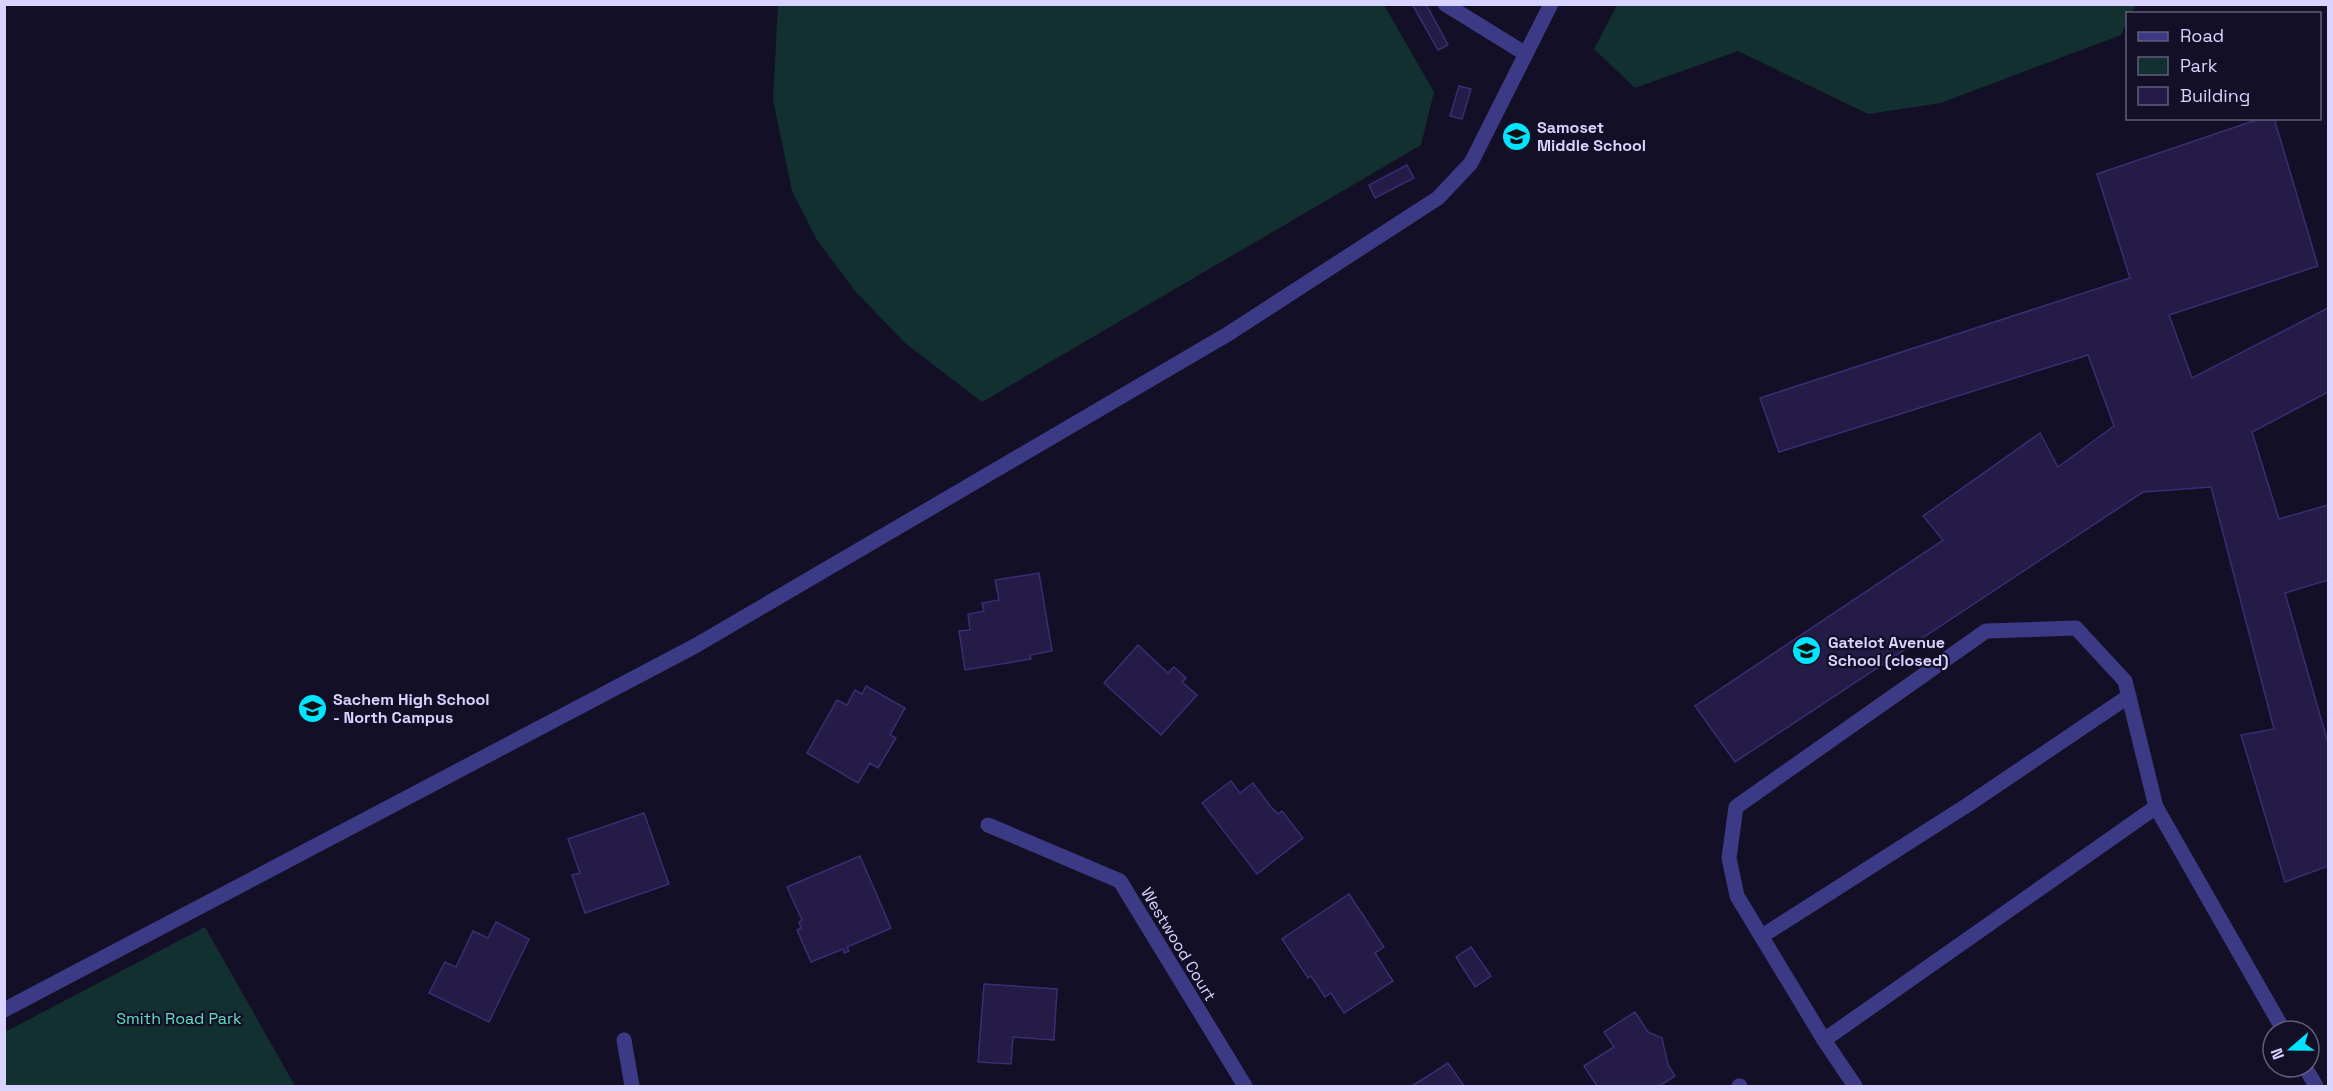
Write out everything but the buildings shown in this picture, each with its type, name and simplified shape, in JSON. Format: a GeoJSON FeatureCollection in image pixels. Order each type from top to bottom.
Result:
{"type":"FeatureCollection","features":[{"type":"Feature","properties":{"kind":"street"},"geometry":{"type":"LineString","coordinates":[[1446,4],[1526,54]]}},
{"type":"Feature","properties":{"kind":"street"},"geometry":{"type":"LineString","coordinates":[[4,1010],[694,646],[1228,334],[1438,198],[1471,163],[1551,4]]}},
{"type":"Feature","properties":{"kind":"street"},"geometry":{"type":"LineString","coordinates":[[1855,1086],[1824,1040],[1737,896],[1729,858],[1737,807],[1986,631],[2076,628],[2125,681],[2156,807],[2277,1019]]}},
{"type":"Feature","properties":{"kind":"street"},"geometry":{"type":"LineString","coordinates":[[1762,936],[1969,804],[2129,696]]}},
{"type":"Feature","properties":{"kind":"street"},"geometry":{"type":"LineString","coordinates":[[1824,1040],[2156,807]]}},
{"type":"Feature","properties":{"kind":"street","name":"Westwood Court"},"geometry":{"type":"LineString","coordinates":[[988,825],[1120,881],[1245,1086]]}},
{"type":"Feature","properties":{"kind":"street"},"geometry":{"type":"LineString","coordinates":[[624,1040],[632,1086]]}},
{"type":"Feature","properties":{"kind":"green space"},"geometry":{"type":"Polygon","coordinates":[[[778,4],[1384,5],[1434,92],[1421,145],[982,402],[905,343],[856,292],[817,240],[792,191],[773,100],[778,4]]]}},
{"type":"Feature","properties":{"kind":"green space"},"geometry":{"type":"Polygon","coordinates":[[[1617,4],[2136,5],[2132,12],[2126,12],[2126,24],[2121,35],[1941,103],[1868,114],[1738,51],[1635,88],[1594,49],[1617,4]]]}},
{"type":"Feature","properties":{"kind":"green space","name":"Smith Road Park"},"geometry":{"type":"Polygon","coordinates":[[[205,927],[295,1086],[5,1086],[5,1032],[205,927]]]}},
{"type":"Feature","properties":{"kind":"place","name":"Samoset Middle School"},"geometry":{"type":"Point","coordinates":[1516,136]}},
{"type":"Feature","properties":{"kind":"place","name":"Gatelot Avenue School (closed)"},"geometry":{"type":"Point","coordinates":[1807,651]}},
{"type":"Feature","properties":{"kind":"place","name":"Sachem High School - North Campus"},"geometry":{"type":"Point","coordinates":[312,708]}}]}
